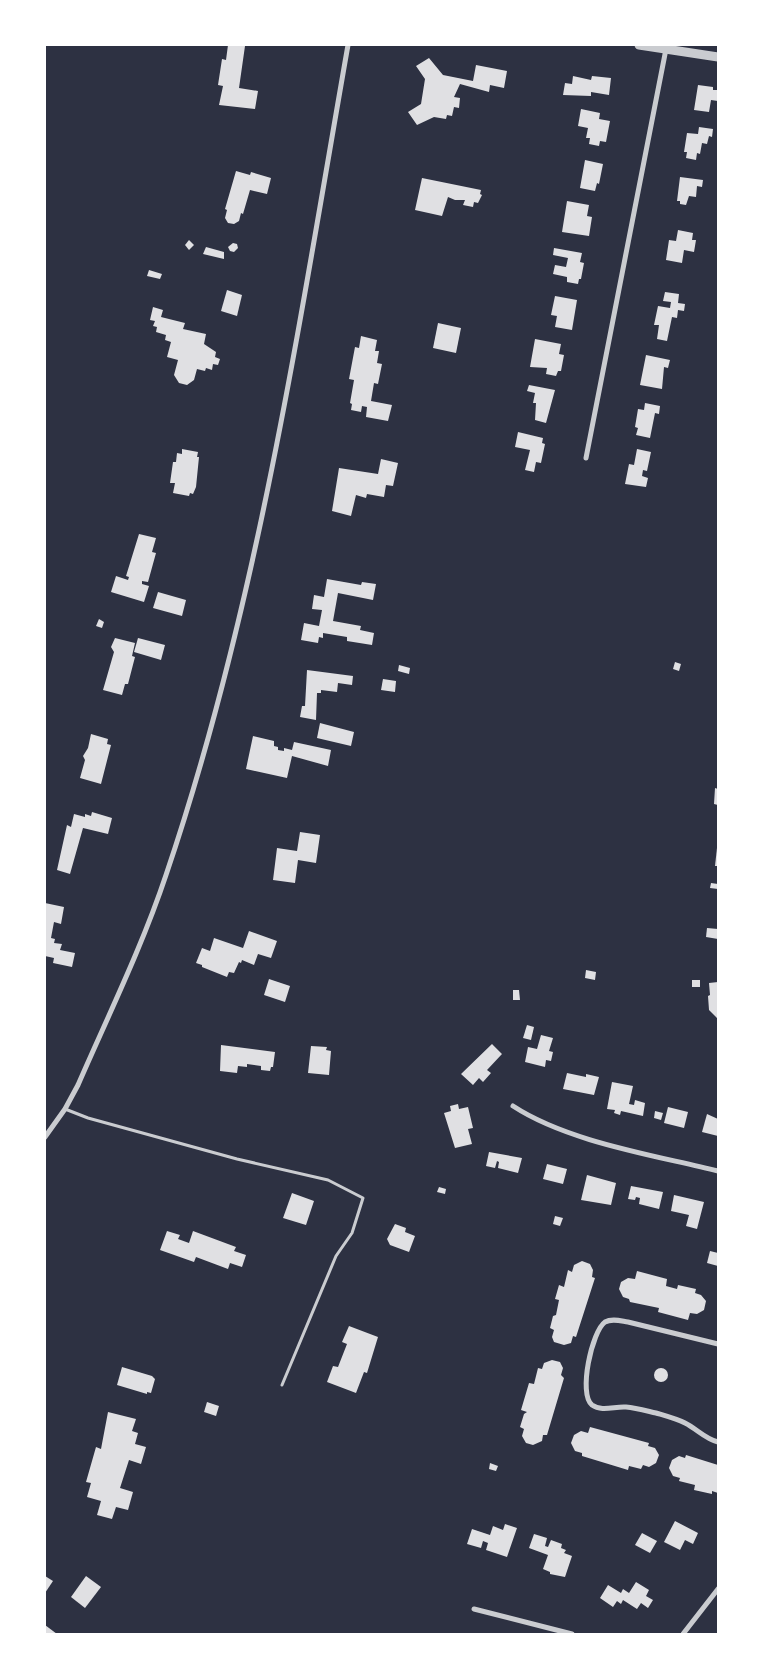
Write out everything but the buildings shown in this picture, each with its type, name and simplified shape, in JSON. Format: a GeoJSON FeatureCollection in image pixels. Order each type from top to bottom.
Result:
{"type":"FeatureCollection","features":[{"type":"Feature","properties":{"kind":"street"},"geometry":{"type":"LineString","coordinates":[[45,1137],[65,1109],[112,1007],[166,877],[223,684],[249,577],[277,442],[348,45]]}},
{"type":"Feature","properties":{"kind":"street"},"geometry":{"type":"LineString","coordinates":[[639,45],[718,56]]}},
{"type":"Feature","properties":{"kind":"street"},"geometry":{"type":"LineString","coordinates":[[586,458],[666,49]]}},
{"type":"Feature","properties":{"kind":"street"},"geometry":{"type":"LineString","coordinates":[[513,1106],[530,1117],[608,1144],[718,1171]]}},
{"type":"Feature","properties":{"kind":"street"},"geometry":{"type":"LineString","coordinates":[[718,1344],[628,1322],[614,1320],[606,1322],[599,1331],[586,1372],[585,1385],[589,1401],[594,1406],[601,1408],[626,1407],[658,1414],[686,1423],[710,1440],[718,1442]]}},
{"type":"Feature","properties":{"kind":"street"},"geometry":{"type":"LineString","coordinates":[[683,1634],[718,1589]]}},
{"type":"Feature","properties":{"kind":"street"},"geometry":{"type":"LineString","coordinates":[[474,1609],[572,1634]]}},
{"type":"Feature","properties":{"kind":"lane"},"geometry":{"type":"LineString","coordinates":[[65,1109],[88,1118],[237,1159],[328,1180],[363,1198],[352,1233],[332,1265],[282,1385]]}}]}
